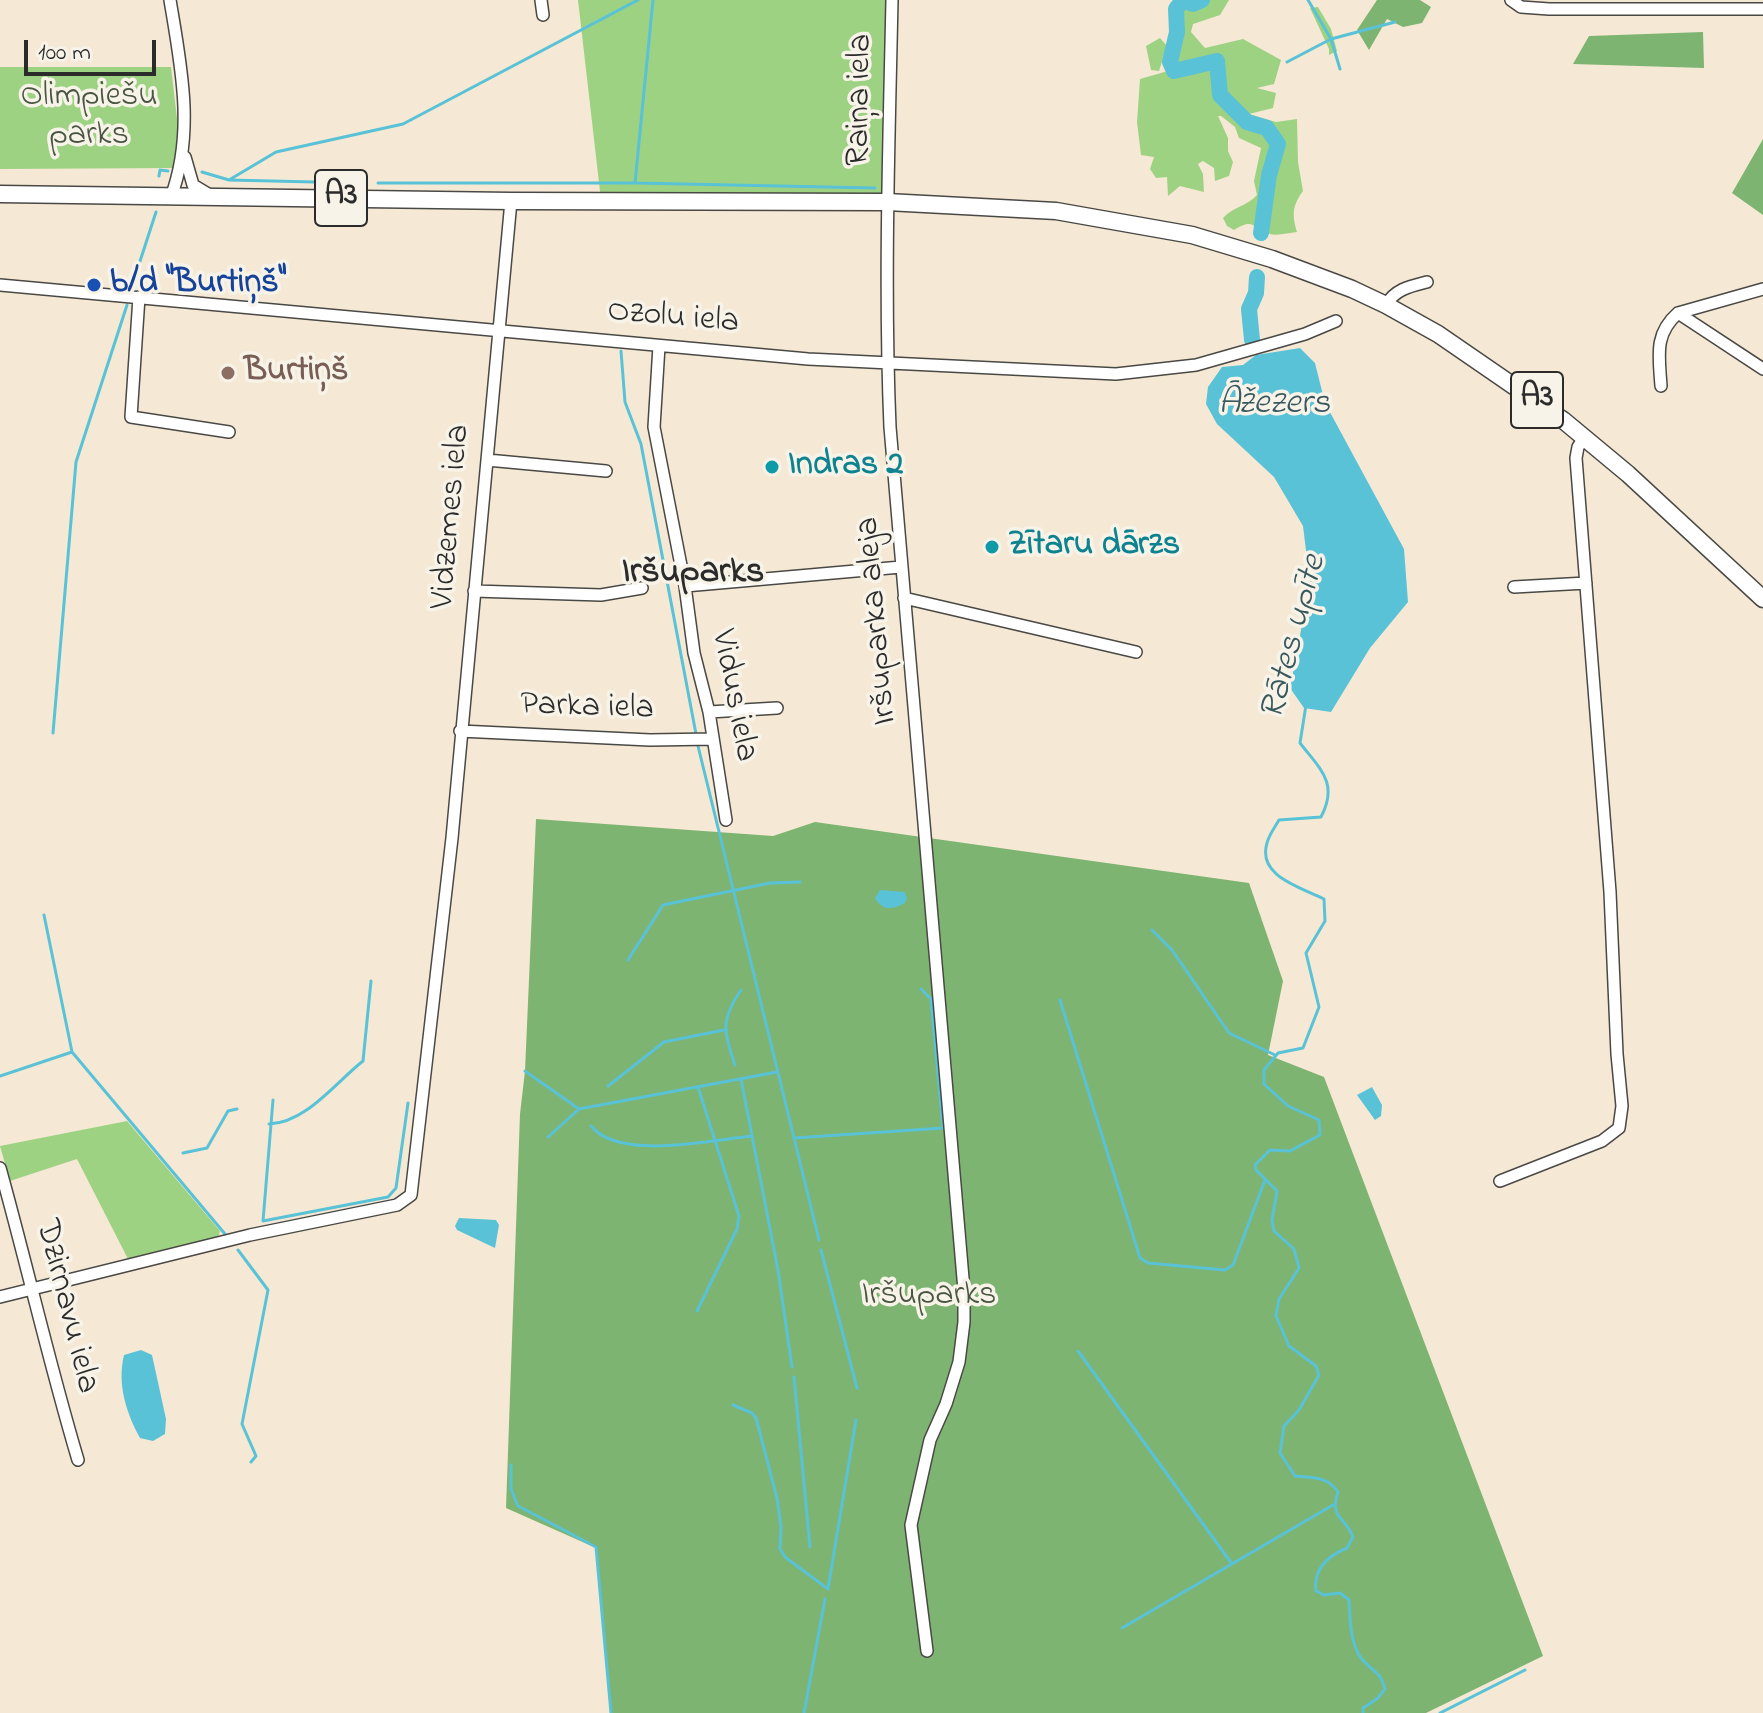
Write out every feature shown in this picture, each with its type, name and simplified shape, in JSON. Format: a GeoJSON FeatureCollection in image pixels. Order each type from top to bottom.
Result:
{"type":"FeatureCollection","features":[{"type":"Feature","properties":{"kind":"highway","name":"A3"},"geometry":{"type":"LineString","coordinates":[[0,194],[887,202],[1056,211],[1192,235],[1264,256],[1386,305],[1438,334],[1521,389],[1584,438],[1628,474],[1763,599]]}},
{"type":"Feature","properties":{"kind":"street"},"geometry":{"type":"LineString","coordinates":[[170,0],[184,100],[184,153],[193,185],[213,197]]}},
{"type":"Feature","properties":{"kind":"street"},"geometry":{"type":"LineString","coordinates":[[541,0],[543,15]]}},
{"type":"Feature","properties":{"kind":"street","name":"Raiņa iela"},"geometry":{"type":"LineString","coordinates":[[887,202],[892,0]]}},
{"type":"Feature","properties":{"kind":"street"},"geometry":{"type":"LineString","coordinates":[[1511,0],[1521,7],[1549,9],[1712,4],[1763,9]]}},
{"type":"Feature","properties":{"kind":"street"},"geometry":{"type":"LineString","coordinates":[[171,197],[184,153]]}},
{"type":"Feature","properties":{"kind":"street","name":"Vidzemes iela"},"geometry":{"type":"LineString","coordinates":[[0,1297],[250,1235],[397,1205],[411,1195],[452,838],[511,201]]}},
{"type":"Feature","properties":{"kind":"street","name":"Iršuparka aleja"},"geometry":{"type":"LineString","coordinates":[[887,202],[887,364],[901,567],[964,1290],[959,1362],[946,1404],[930,1440],[911,1525],[927,1651]]}},
{"type":"Feature","properties":{"kind":"street"},"geometry":{"type":"LineString","coordinates":[[1386,305],[1391,297],[1406,287],[1427,282]]}},
{"type":"Feature","properties":{"kind":"street","name":"Ozolu iela"},"geometry":{"type":"LineString","coordinates":[[0,285],[659,346],[887,364],[1116,374],[1196,365],[1305,334],[1336,321]]}},
{"type":"Feature","properties":{"kind":"street"},"geometry":{"type":"LineString","coordinates":[[1661,386],[1658,345],[1668,322],[1678,313],[1763,289]]}},
{"type":"Feature","properties":{"kind":"street"},"geometry":{"type":"LineString","coordinates":[[139,297],[131,417],[229,432]]}},
{"type":"Feature","properties":{"kind":"street"},"geometry":{"type":"LineString","coordinates":[[1678,313],[1763,369]]}},
{"type":"Feature","properties":{"kind":"street","name":"Vidus iela"},"geometry":{"type":"LineString","coordinates":[[659,346],[654,427],[685,586],[694,653],[709,712],[726,820]]}},
{"type":"Feature","properties":{"kind":"street"},"geometry":{"type":"LineString","coordinates":[[1500,1181],[1602,1141],[1619,1128],[1622,1106],[1610,892],[1576,458],[1584,438]]}},
{"type":"Feature","properties":{"kind":"street"},"geometry":{"type":"LineString","coordinates":[[487,460],[606,471]]}},
{"type":"Feature","properties":{"kind":"street"},"geometry":{"type":"LineString","coordinates":[[685,586],[901,567]]}},
{"type":"Feature","properties":{"kind":"street"},"geometry":{"type":"LineString","coordinates":[[1514,587],[1586,583]]}},
{"type":"Feature","properties":{"kind":"street"},"geometry":{"type":"LineString","coordinates":[[474,591],[601,595],[642,588]]}},
{"type":"Feature","properties":{"kind":"street"},"geometry":{"type":"LineString","coordinates":[[904,598],[1136,652]]}},
{"type":"Feature","properties":{"kind":"street"},"geometry":{"type":"LineString","coordinates":[[709,712],[777,708]]}},
{"type":"Feature","properties":{"kind":"street","name":"Parka iela"},"geometry":{"type":"LineString","coordinates":[[460,731],[650,740],[713,739]]}},
{"type":"Feature","properties":{"kind":"street","name":"Dzirnavu iela"},"geometry":{"type":"LineString","coordinates":[[0,1168],[20,1239],[30,1291],[78,1460]]}},
{"type":"Feature","properties":{"kind":"green space"},"geometry":{"type":"Polygon","coordinates":[[[578,0],[892,0],[887,202],[601,200],[578,0]]]}},
{"type":"Feature","properties":{"kind":"green space"},"geometry":{"type":"Polygon","coordinates":[[[1183,0],[1193,4],[1202,0],[1229,0],[1220,15],[1193,24],[1191,32],[1205,48],[1243,39],[1281,60],[1274,84],[1257,88],[1276,93],[1273,108],[1249,114],[1276,122],[1297,119],[1298,162],[1303,191],[1294,211],[1297,232],[1273,235],[1249,224],[1234,230],[1227,226],[1223,218],[1257,195],[1254,181],[1261,148],[1239,138],[1235,127],[1221,116],[1218,116],[1228,138],[1228,151],[1233,162],[1229,176],[1215,181],[1214,168],[1203,161],[1198,164],[1203,174],[1204,192],[1180,186],[1168,196],[1167,177],[1156,178],[1150,169],[1154,157],[1141,155],[1137,122],[1140,79],[1168,71],[1170,48],[1177,32],[1176,9],[1183,0]]]}},
{"type":"Feature","properties":{"kind":"green space"},"geometry":{"type":"Polygon","coordinates":[[[1377,0],[1420,0],[1431,7],[1422,23],[1403,27],[1387,19],[1369,50],[1357,30],[1377,0]]]}},
{"type":"Feature","properties":{"kind":"green space"},"geometry":{"type":"Polygon","coordinates":[[[1318,7],[1331,29],[1337,51],[1329,55],[1310,8],[1318,7]]]}},
{"type":"Feature","properties":{"kind":"green space"},"geometry":{"type":"Polygon","coordinates":[[[1703,32],[1704,68],[1573,64],[1589,36],[1703,32]]]}},
{"type":"Feature","properties":{"kind":"green space"},"geometry":{"type":"Polygon","coordinates":[[[1160,38],[1167,46],[1159,71],[1151,70],[1146,46],[1160,38]]]}},
{"type":"Feature","properties":{"kind":"green space","name":"Olimpiešu parks"},"geometry":{"type":"Polygon","coordinates":[[[0,67],[171,67],[178,127],[174,168],[0,169],[0,67]]]}},
{"type":"Feature","properties":{"kind":"green space"},"geometry":{"type":"Polygon","coordinates":[[[1763,139],[1763,215],[1732,193],[1763,139]]]}},
{"type":"Feature","properties":{"kind":"green space","name":"Iršuparks"},"geometry":{"type":"Polygon","coordinates":[[[536,819],[773,836],[815,822],[1249,883],[1283,981],[1268,1055],[1324,1077],[1543,1656],[1426,1713],[611,1713],[596,1548],[506,1508],[520,1114],[525,1071],[536,819]]]}},
{"type":"Feature","properties":{"kind":"green space"},"geometry":{"type":"Polygon","coordinates":[[[127,1121],[220,1231],[218,1238],[129,1261],[77,1159],[10,1181],[0,1146],[127,1121]]]}},
{"type":"Feature","properties":{"kind":"water","name":"Āžezers"},"geometry":{"type":"Polygon","coordinates":[[[1300,348],[1315,363],[1325,403],[1404,549],[1408,602],[1370,648],[1331,712],[1304,708],[1290,688],[1310,583],[1303,526],[1274,477],[1217,424],[1206,404],[1208,387],[1222,367],[1243,365],[1256,355],[1300,348]]]}},
{"type":"Feature","properties":{"kind":"water"},"geometry":{"type":"Polygon","coordinates":[[[880,890],[905,892],[905,903],[892,908],[884,907],[875,898],[880,890]]]}},
{"type":"Feature","properties":{"kind":"water"},"geometry":{"type":"Polygon","coordinates":[[[1372,1087],[1382,1105],[1381,1116],[1375,1120],[1357,1095],[1372,1087]]]}},
{"type":"Feature","properties":{"kind":"water"},"geometry":{"type":"Polygon","coordinates":[[[459,1218],[496,1220],[499,1225],[495,1248],[457,1230],[455,1226],[459,1218]]]}},
{"type":"Feature","properties":{"kind":"water"},"geometry":{"type":"Polygon","coordinates":[[[141,1350],[152,1355],[166,1419],[165,1434],[153,1441],[140,1438],[122,1387],[124,1355],[141,1350]]]}},
{"type":"Feature","properties":{"kind":"waterway"},"geometry":{"type":"LineString","coordinates":[[229,180],[276,152],[403,124],[638,0]]}},
{"type":"Feature","properties":{"kind":"waterway"},"geometry":{"type":"LineString","coordinates":[[635,183],[653,0]]}},
{"type":"Feature","properties":{"kind":"waterway","name":"Rātes upīte"},"geometry":{"type":"LineString","coordinates":[[1183,0],[1176,9],[1177,32],[1170,62],[1174,71],[1217,61],[1220,95],[1247,122],[1267,128],[1278,144],[1269,175],[1261,233]]}},
{"type":"Feature","properties":{"kind":"waterway","name":"Rātes upīte"},"geometry":{"type":"LineString","coordinates":[[1184,0],[1193,4],[1202,0]]}},
{"type":"Feature","properties":{"kind":"waterway"},"geometry":{"type":"LineString","coordinates":[[1308,0],[1331,39],[1340,69]]}},
{"type":"Feature","properties":{"kind":"waterway"},"geometry":{"type":"LineString","coordinates":[[1287,62],[1331,39],[1395,22]]}},
{"type":"Feature","properties":{"kind":"waterway"},"geometry":{"type":"LineString","coordinates":[[159,176],[160,170],[168,171]]}},
{"type":"Feature","properties":{"kind":"waterway"},"geometry":{"type":"LineString","coordinates":[[202,172],[229,180],[357,183]]}},
{"type":"Feature","properties":{"kind":"waterway"},"geometry":{"type":"LineString","coordinates":[[378,183],[635,183],[875,188]]}},
{"type":"Feature","properties":{"kind":"waterway"},"geometry":{"type":"LineString","coordinates":[[130,292],[156,212]]}},
{"type":"Feature","properties":{"kind":"waterway","name":"Rātes upīte"},"geometry":{"type":"LineString","coordinates":[[1252,340],[1249,309],[1256,293],[1257,277]]}},
{"type":"Feature","properties":{"kind":"waterway"},"geometry":{"type":"LineString","coordinates":[[53,733],[76,462],[127,305]]}},
{"type":"Feature","properties":{"kind":"waterway"},"geometry":{"type":"LineString","coordinates":[[621,351],[625,402],[641,444],[696,734]]}},
{"type":"Feature","properties":{"kind":"waterway","name":"Rātes upīte"},"geometry":{"type":"LineString","coordinates":[[1306,705],[1300,743],[1325,777],[1328,786],[1326,805],[1321,817],[1279,820],[1268,840],[1266,854],[1268,864],[1283,879],[1324,899],[1325,921],[1306,953],[1319,1007],[1303,1048],[1278,1053],[1264,1070],[1264,1084],[1288,1106],[1319,1120],[1320,1135],[1290,1151],[1270,1150],[1255,1165],[1256,1170],[1277,1191],[1272,1220],[1274,1231],[1294,1249],[1299,1268],[1279,1299],[1276,1316],[1289,1346],[1316,1366],[1319,1375],[1299,1410],[1284,1426],[1280,1453],[1295,1476],[1319,1479],[1334,1487],[1338,1492],[1337,1513],[1353,1537],[1347,1548],[1323,1564],[1317,1576],[1316,1591],[1324,1595],[1340,1593],[1349,1600],[1351,1630],[1357,1652],[1383,1683],[1385,1689],[1363,1708],[1363,1713]]}},
{"type":"Feature","properties":{"kind":"waterway"},"geometry":{"type":"LineString","coordinates":[[698,746],[819,1240]]}},
{"type":"Feature","properties":{"kind":"waterway"},"geometry":{"type":"LineString","coordinates":[[628,960],[663,905],[770,883],[800,882]]}},
{"type":"Feature","properties":{"kind":"waterway"},"geometry":{"type":"LineString","coordinates":[[44,915],[72,1052],[225,1234]]}},
{"type":"Feature","properties":{"kind":"waterway"},"geometry":{"type":"LineString","coordinates":[[1152,930],[1172,950],[1229,1033],[1275,1055]]}},
{"type":"Feature","properties":{"kind":"waterway"},"geometry":{"type":"LineString","coordinates":[[269,1124],[283,1122],[308,1109],[363,1061],[371,981]]}},
{"type":"Feature","properties":{"kind":"waterway"},"geometry":{"type":"LineString","coordinates":[[794,1138],[943,1128],[931,999],[921,989]]}},
{"type":"Feature","properties":{"kind":"waterway"},"geometry":{"type":"LineString","coordinates":[[735,1065],[726,1026],[734,1000],[741,990]]}},
{"type":"Feature","properties":{"kind":"waterway"},"geometry":{"type":"LineString","coordinates":[[1060,1000],[1140,1258],[1148,1263],[1225,1270],[1233,1265],[1265,1180]]}},
{"type":"Feature","properties":{"kind":"waterway"},"geometry":{"type":"LineString","coordinates":[[608,1086],[664,1042],[724,1030]]}},
{"type":"Feature","properties":{"kind":"waterway"},"geometry":{"type":"LineString","coordinates":[[0,1076],[72,1052]]}},
{"type":"Feature","properties":{"kind":"waterway"},"geometry":{"type":"LineString","coordinates":[[525,1071],[579,1109],[777,1072]]}},
{"type":"Feature","properties":{"kind":"waterway"},"geometry":{"type":"LineString","coordinates":[[741,1079],[778,1270],[792,1367]]}},
{"type":"Feature","properties":{"kind":"waterway"},"geometry":{"type":"LineString","coordinates":[[697,1311],[737,1229],[739,1216],[698,1087]]}},
{"type":"Feature","properties":{"kind":"waterway"},"geometry":{"type":"LineString","coordinates":[[273,1100],[263,1221],[388,1197],[396,1188],[408,1103]]}},
{"type":"Feature","properties":{"kind":"waterway"},"geometry":{"type":"LineString","coordinates":[[183,1153],[207,1148],[228,1111],[237,1109]]}},
{"type":"Feature","properties":{"kind":"waterway"},"geometry":{"type":"LineString","coordinates":[[548,1137],[578,1110]]}},
{"type":"Feature","properties":{"kind":"waterway"},"geometry":{"type":"LineString","coordinates":[[591,1126],[604,1137],[643,1146],[752,1136]]}},
{"type":"Feature","properties":{"kind":"waterway"},"geometry":{"type":"LineString","coordinates":[[238,1250],[268,1290],[242,1424],[256,1456],[251,1462]]}},
{"type":"Feature","properties":{"kind":"waterway"},"geometry":{"type":"LineString","coordinates":[[821,1250],[857,1388]]}},
{"type":"Feature","properties":{"kind":"waterway"},"geometry":{"type":"LineString","coordinates":[[1078,1351],[1232,1564]]}},
{"type":"Feature","properties":{"kind":"waterway"},"geometry":{"type":"LineString","coordinates":[[794,1377],[810,1547]]}},
{"type":"Feature","properties":{"kind":"waterway"},"geometry":{"type":"LineString","coordinates":[[733,1405],[756,1418],[777,1498],[780,1549],[785,1557],[828,1589],[856,1420]]}},
{"type":"Feature","properties":{"kind":"waterway"},"geometry":{"type":"LineString","coordinates":[[511,1465],[511,1489],[518,1506],[596,1547],[611,1713]]}},
{"type":"Feature","properties":{"kind":"waterway"},"geometry":{"type":"LineString","coordinates":[[1122,1628],[1333,1505]]}},
{"type":"Feature","properties":{"kind":"waterway"},"geometry":{"type":"LineString","coordinates":[[804,1713],[825,1599]]}},
{"type":"Feature","properties":{"kind":"waterway"},"geometry":{"type":"LineString","coordinates":[[1440,1713],[1525,1670]]}},
{"type":"Feature","properties":{"kind":"place","name":"b/d \"Burtiņš\""},"geometry":{"type":"Point","coordinates":[94,285]}},
{"type":"Feature","properties":{"kind":"place","name":"Burtiņš"},"geometry":{"type":"Point","coordinates":[228,373]}},
{"type":"Feature","properties":{"kind":"place","name":"Indras 2"},"geometry":{"type":"Point","coordinates":[772,467]}},
{"type":"Feature","properties":{"kind":"place","name":"Zītaru dārzs"},"geometry":{"type":"Point","coordinates":[992,547]}},
{"type":"Feature","properties":{"kind":"district","name":"Iršuparks"},"geometry":{"type":"Point","coordinates":[693,575]}}]}
